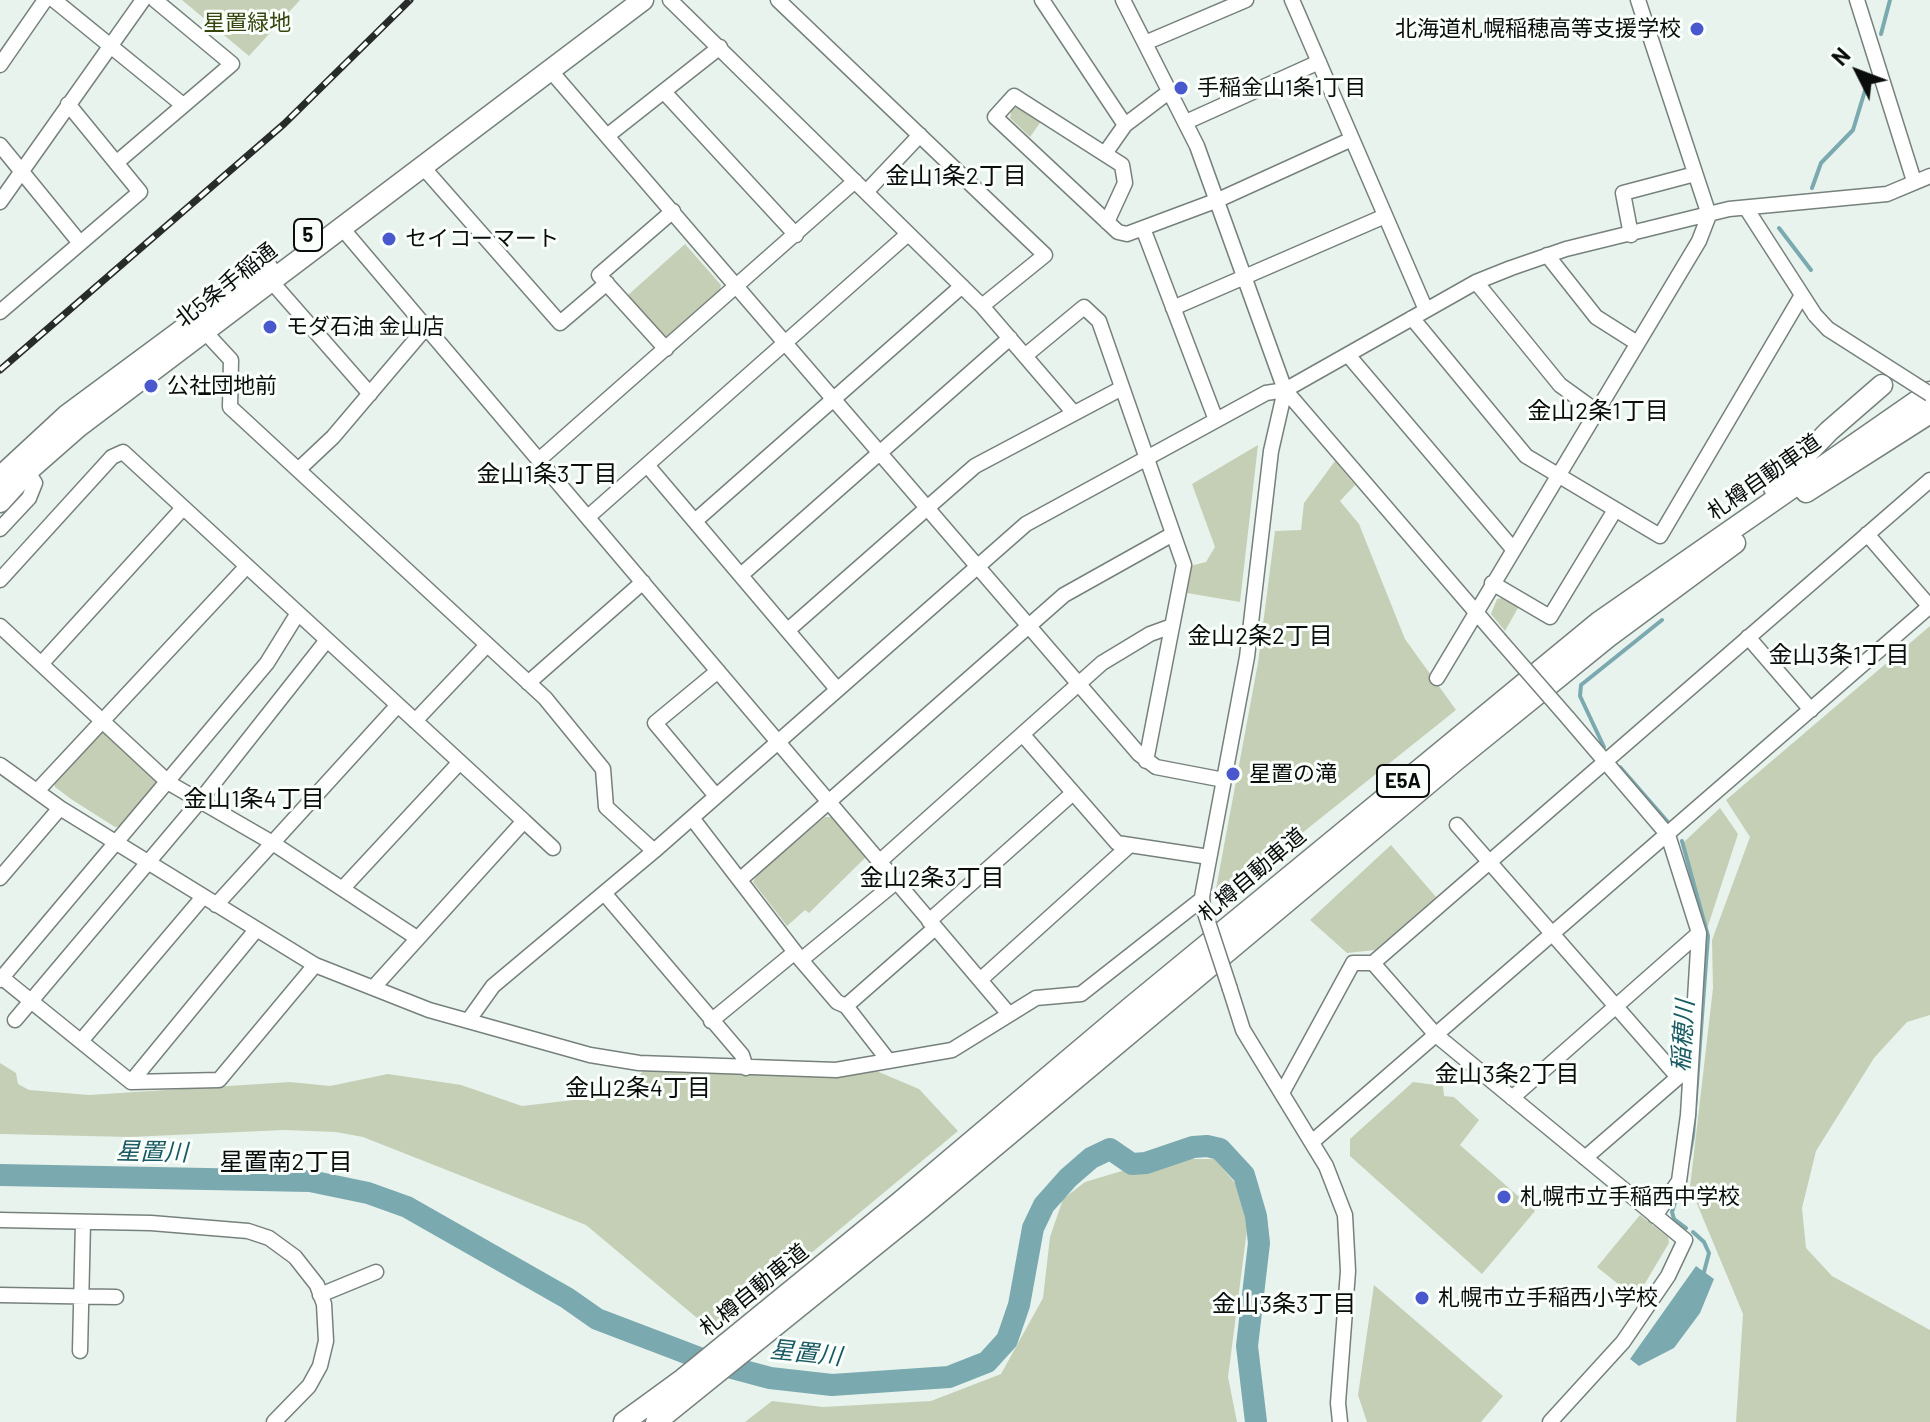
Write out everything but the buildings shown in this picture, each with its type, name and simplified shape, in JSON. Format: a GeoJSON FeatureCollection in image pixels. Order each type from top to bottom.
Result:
{"type":"FeatureCollection","features":[{"type":"Feature","properties":{"kind":"highway","name":"北5条手稲通"},"geometry":{"type":"LineString","coordinates":[[0,502],[23,464],[67,415],[621,0]]}},
{"type":"Feature","properties":{"kind":"highway","name":"北5条手稲通"},"geometry":{"type":"LineString","coordinates":[[0,477],[78,427],[206,333],[341,227],[643,0]]}},
{"type":"Feature","properties":{"kind":"highway"},"geometry":{"type":"LineString","coordinates":[[1740,523],[1829,431],[1882,385]]}},
{"type":"Feature","properties":{"kind":"highway","name":"札樽自動車道"},"geometry":{"type":"LineString","coordinates":[[624,1422],[683,1379],[900,1202],[975,1136],[1599,622],[1930,393]]}},
{"type":"Feature","properties":{"kind":"highway","name":"札樽自動車道"},"geometry":{"type":"LineString","coordinates":[[656,1422],[921,1208],[1608,637],[1782,508],[1930,413]]}},
{"type":"Feature","properties":{"kind":"street"},"geometry":{"type":"LineString","coordinates":[[0,65],[45,0]]}},
{"type":"Feature","properties":{"kind":"street"},"geometry":{"type":"LineString","coordinates":[[54,0],[183,105]]}},
{"type":"Feature","properties":{"kind":"street"},"geometry":{"type":"LineString","coordinates":[[0,202],[143,0]]}},
{"type":"Feature","properties":{"kind":"street"},"geometry":{"type":"LineString","coordinates":[[116,163],[232,64],[155,0]]}},
{"type":"Feature","properties":{"kind":"street"},"geometry":{"type":"LineString","coordinates":[[670,0],[982,306],[1073,412]]}},
{"type":"Feature","properties":{"kind":"street"},"geometry":{"type":"LineString","coordinates":[[778,0],[1045,255],[982,306]]}},
{"type":"Feature","properties":{"kind":"street"},"geometry":{"type":"LineString","coordinates":[[1042,0],[1125,125]]}},
{"type":"Feature","properties":{"kind":"street"},"geometry":{"type":"LineString","coordinates":[[1123,0],[1186,122],[1218,200],[1285,390],[1668,835],[1699,933],[1683,1072],[1679,1181],[1655,1216]]}},
{"type":"Feature","properties":{"kind":"street"},"geometry":{"type":"LineString","coordinates":[[1145,43],[1213,6],[1246,0]]}},
{"type":"Feature","properties":{"kind":"street"},"geometry":{"type":"LineString","coordinates":[[1292,0],[1426,310]]}},
{"type":"Feature","properties":{"kind":"street"},"geometry":{"type":"LineString","coordinates":[[1437,678],[1699,241],[1709,215],[1638,0]]}},
{"type":"Feature","properties":{"kind":"street"},"geometry":{"type":"LineString","coordinates":[[1857,0],[1914,181]]}},
{"type":"Feature","properties":{"kind":"street"},"geometry":{"type":"LineString","coordinates":[[607,136],[720,47]]}},
{"type":"Feature","properties":{"kind":"street"},"geometry":{"type":"LineString","coordinates":[[1186,122],[1319,62]]}},
{"type":"Feature","properties":{"kind":"street"},"geometry":{"type":"LineString","coordinates":[[550,70],[1146,761],[1156,767],[1224,780]]}},
{"type":"Feature","properties":{"kind":"street"},"geometry":{"type":"LineString","coordinates":[[1106,152],[1125,125],[1170,91]]}},
{"type":"Feature","properties":{"kind":"street"},"geometry":{"type":"LineString","coordinates":[[665,93],[796,235]]}},
{"type":"Feature","properties":{"kind":"street"},"geometry":{"type":"LineString","coordinates":[[1107,222],[1125,174],[1122,165],[1014,96],[995,117],[1107,222],[1118,232],[1127,234],[1144,231],[1218,200],[1352,139]]}},
{"type":"Feature","properties":{"kind":"street"},"geometry":{"type":"LineString","coordinates":[[0,312],[140,192],[68,104]]}},
{"type":"Feature","properties":{"kind":"street"},"geometry":{"type":"LineString","coordinates":[[541,458],[796,235],[861,186],[920,135]]}},
{"type":"Feature","properties":{"kind":"street"},"geometry":{"type":"LineString","coordinates":[[0,145],[80,243]]}},
{"type":"Feature","properties":{"kind":"street"},"geometry":{"type":"LineString","coordinates":[[422,166],[560,323],[607,283]]}},
{"type":"Feature","properties":{"kind":"street"},"geometry":{"type":"LineString","coordinates":[[1631,235],[1623,193],[1695,174]]}},
{"type":"Feature","properties":{"kind":"street"},"geometry":{"type":"LineString","coordinates":[[468,1021],[493,986],[654,851],[1026,524],[1266,393],[1285,390],[1476,282],[1547,255],[1709,215],[1746,208],[1887,194],[1930,176]]}},
{"type":"Feature","properties":{"kind":"street"},"geometry":{"type":"LineString","coordinates":[[1746,208],[1815,315],[1828,329],[1930,393]]}},
{"type":"Feature","properties":{"kind":"street"},"geometry":{"type":"LineString","coordinates":[[666,349],[599,275],[673,211]]}},
{"type":"Feature","properties":{"kind":"street"},"geometry":{"type":"LineString","coordinates":[[1173,308],[1385,216]]}},
{"type":"Feature","properties":{"kind":"street"},"geometry":{"type":"LineString","coordinates":[[341,227],[541,458],[1008,1013]]}},
{"type":"Feature","properties":{"kind":"street"},"geometry":{"type":"LineString","coordinates":[[1144,231],[1216,420]]}},
{"type":"Feature","properties":{"kind":"street"},"geometry":{"type":"LineString","coordinates":[[588,517],[908,234]]}},
{"type":"Feature","properties":{"kind":"street"},"geometry":{"type":"LineString","coordinates":[[1547,255],[1596,317],[1637,343]]}},
{"type":"Feature","properties":{"kind":"street"},"geometry":{"type":"LineString","coordinates":[[271,281],[370,394]]}},
{"type":"Feature","properties":{"kind":"street"},"geometry":{"type":"LineString","coordinates":[[1476,282],[1560,385],[1596,411]]}},
{"type":"Feature","properties":{"kind":"street"},"geometry":{"type":"LineString","coordinates":[[695,521],[962,286]]}},
{"type":"Feature","properties":{"kind":"street"},"geometry":{"type":"LineString","coordinates":[[1412,318],[1526,456],[1660,536],[1802,295]]}},
{"type":"Feature","properties":{"kind":"street"},"geometry":{"type":"LineString","coordinates":[[1026,355],[1084,307],[1099,321],[1184,565],[1146,761]]}},
{"type":"Feature","properties":{"kind":"street"},"geometry":{"type":"LineString","coordinates":[[298,470],[333,437],[428,325]]}},
{"type":"Feature","properties":{"kind":"street"},"geometry":{"type":"LineString","coordinates":[[206,333],[231,360],[230,407],[528,683],[603,769],[606,807],[654,851]]}},
{"type":"Feature","properties":{"kind":"street"},"geometry":{"type":"LineString","coordinates":[[741,575],[1010,338]]}},
{"type":"Feature","properties":{"kind":"street"},"geometry":{"type":"LineString","coordinates":[[1348,355],[1513,549]]}},
{"type":"Feature","properties":{"kind":"street"},"geometry":{"type":"LineString","coordinates":[[788,630],[975,466],[1122,388]]}},
{"type":"Feature","properties":{"kind":"street"},"geometry":{"type":"LineString","coordinates":[[1285,390],[1271,451],[1247,657],[1209,857],[1203,905],[1243,1030],[1326,1166],[1345,1215],[1348,1271],[1338,1403],[1340,1422]]}},
{"type":"Feature","properties":{"kind":"street"},"geometry":{"type":"LineString","coordinates":[[0,580],[112,457],[123,452],[553,848]]}},
{"type":"Feature","properties":{"kind":"street"},"geometry":{"type":"LineString","coordinates":[[0,529],[29,498],[35,483],[23,464]]}},
{"type":"Feature","properties":{"kind":"street"},"geometry":{"type":"LineString","coordinates":[[647,465],[837,689]]}},
{"type":"Feature","properties":{"kind":"street"},"geometry":{"type":"LineString","coordinates":[[1282,1093],[1353,963],[1373,963],[1930,480]]}},
{"type":"Feature","properties":{"kind":"street"},"geometry":{"type":"LineString","coordinates":[[41,664],[183,508]]}},
{"type":"Feature","properties":{"kind":"street"},"geometry":{"type":"LineString","coordinates":[[1492,583],[1550,617],[1615,510]]}},
{"type":"Feature","properties":{"kind":"street"},"geometry":{"type":"LineString","coordinates":[[742,878],[1064,595],[1173,534]]}},
{"type":"Feature","properties":{"kind":"street"},"geometry":{"type":"LineString","coordinates":[[1312,1142],[1930,607],[1867,534]]}},
{"type":"Feature","properties":{"kind":"street"},"geometry":{"type":"LineString","coordinates":[[37,791],[247,566]]}},
{"type":"Feature","properties":{"kind":"street"},"geometry":{"type":"LineString","coordinates":[[528,683],[643,582]]}},
{"type":"Feature","properties":{"kind":"street"},"geometry":{"type":"LineString","coordinates":[[298,613],[267,663],[169,783],[1,978],[131,1082],[219,1080],[315,965]]}},
{"type":"Feature","properties":{"kind":"street"},"geometry":{"type":"LineString","coordinates":[[0,626],[169,783],[271,842],[417,938]]}},
{"type":"Feature","properties":{"kind":"street"},"geometry":{"type":"LineString","coordinates":[[879,862],[1102,663],[1150,634],[1172,626]]}},
{"type":"Feature","properties":{"kind":"street"},"geometry":{"type":"LineString","coordinates":[[1748,637],[1811,710]]}},
{"type":"Feature","properties":{"kind":"street"},"geometry":{"type":"LineString","coordinates":[[15,1020],[199,802],[327,640]]}},
{"type":"Feature","properties":{"kind":"street"},"geometry":{"type":"LineString","coordinates":[[415,721],[487,645]]}},
{"type":"Feature","properties":{"kind":"street"},"geometry":{"type":"LineString","coordinates":[[716,796],[655,723],[718,671]]}},
{"type":"Feature","properties":{"kind":"street"},"geometry":{"type":"LineString","coordinates":[[81,1041],[398,705]]}},
{"type":"Feature","properties":{"kind":"street"},"geometry":{"type":"LineString","coordinates":[[1023,735],[1117,843],[1209,857]]}},
{"type":"Feature","properties":{"kind":"street"},"geometry":{"type":"LineString","coordinates":[[343,888],[460,762]]}},
{"type":"Feature","properties":{"kind":"street"},"geometry":{"type":"LineString","coordinates":[[2,770],[315,965],[468,1021],[590,1055],[639,1063],[836,1070],[952,1050],[1036,998],[1081,994],[1203,905]]}},
{"type":"Feature","properties":{"kind":"street"},"geometry":{"type":"LineString","coordinates":[[846,1006],[1073,793]]}},
{"type":"Feature","properties":{"kind":"street"},"geometry":{"type":"LineString","coordinates":[[0,878],[60,808]]}},
{"type":"Feature","properties":{"kind":"street"},"geometry":{"type":"LineString","coordinates":[[692,818],[742,878],[798,956],[837,1002],[846,1006],[888,1060]]}},
{"type":"Feature","properties":{"kind":"street"},"geometry":{"type":"LineString","coordinates":[[373,988],[524,821]]}},
{"type":"Feature","properties":{"kind":"street"},"geometry":{"type":"LineString","coordinates":[[1457,825],[1615,1008],[1683,1072]]}},
{"type":"Feature","properties":{"kind":"street"},"geometry":{"type":"LineString","coordinates":[[980,980],[1130,845]]}},
{"type":"Feature","properties":{"kind":"street"},"geometry":{"type":"LineString","coordinates":[[711,1021],[896,882]]}},
{"type":"Feature","properties":{"kind":"street"},"geometry":{"type":"LineString","coordinates":[[604,893],[742,1055],[746,1068]]}},
{"type":"Feature","properties":{"kind":"street"},"geometry":{"type":"LineString","coordinates":[[131,1082],[256,930]]}},
{"type":"Feature","properties":{"kind":"street"},"geometry":{"type":"LineString","coordinates":[[1512,1098],[1699,933]]}},
{"type":"Feature","properties":{"kind":"street"},"geometry":{"type":"LineString","coordinates":[[1373,963],[1436,1035],[1685,1240],[1668,1276],[1623,1342],[1550,1422]]}},
{"type":"Feature","properties":{"kind":"street"},"geometry":{"type":"LineString","coordinates":[[1585,1158],[1683,1072]]}},
{"type":"Feature","properties":{"kind":"street"},"geometry":{"type":"LineString","coordinates":[[0,1220],[248,1231],[269,1238],[295,1257],[320,1295],[326,1341],[320,1366],[309,1386],[274,1422]]}},
{"type":"Feature","properties":{"kind":"street"},"geometry":{"type":"LineString","coordinates":[[80,1351],[83,1222]]}},
{"type":"Feature","properties":{"kind":"street"},"geometry":{"type":"LineString","coordinates":[[320,1295],[376,1272]]}},
{"type":"Feature","properties":{"kind":"street"},"geometry":{"type":"LineString","coordinates":[[0,1295],[116,1297]]}},
{"type":"Feature","properties":{"kind":"green space","name":"星置緑地"},"geometry":{"type":"Polygon","coordinates":[[[182,0],[300,0],[249,56],[182,0]]]}},
{"type":"Feature","properties":{"kind":"green space"},"geometry":{"type":"Polygon","coordinates":[[[1020,107],[1042,120],[1030,137],[1010,118],[1012,108],[1020,107]]]}},
{"type":"Feature","properties":{"kind":"green space"},"geometry":{"type":"Polygon","coordinates":[[[685,244],[721,285],[720,290],[667,336],[663,336],[627,296],[685,244]]]}},
{"type":"Feature","properties":{"kind":"green space"},"geometry":{"type":"Polygon","coordinates":[[[1258,445],[1240,602],[1187,593],[1190,566],[1206,562],[1215,547],[1192,484],[1258,445]]]}},
{"type":"Feature","properties":{"kind":"green space"},"geometry":{"type":"Polygon","coordinates":[[[1335,461],[1355,485],[1340,501],[1359,524],[1405,639],[1456,710],[1217,901],[1215,894],[1258,663],[1275,531],[1301,530],[1304,503],[1335,461]]]}},
{"type":"Feature","properties":{"kind":"green space"},"geometry":{"type":"Polygon","coordinates":[[[1504,598],[1519,606],[1505,631],[1491,614],[1497,599],[1504,598]]]}},
{"type":"Feature","properties":{"kind":"green space"},"geometry":{"type":"Polygon","coordinates":[[[1930,626],[1930,1015],[1907,1022],[1874,1058],[1816,1151],[1802,1208],[1806,1248],[1832,1276],[1930,1330],[1930,1422],[1736,1422],[1743,1314],[1690,1187],[1713,988],[1712,940],[1750,837],[1726,800],[1930,626]]]}},
{"type":"Feature","properties":{"kind":"green space"},"geometry":{"type":"Polygon","coordinates":[[[102,731],[107,731],[157,782],[121,826],[115,827],[71,799],[55,787],[54,782],[102,731]]]}},
{"type":"Feature","properties":{"kind":"green space"},"geometry":{"type":"Polygon","coordinates":[[[1720,808],[1738,834],[1706,932],[1684,842],[1720,808]]]}},
{"type":"Feature","properties":{"kind":"green space"},"geometry":{"type":"Polygon","coordinates":[[[825,817],[832,817],[866,857],[809,913],[805,910],[787,926],[753,882],[757,875],[825,817]]]}},
{"type":"Feature","properties":{"kind":"green space"},"geometry":{"type":"Polygon","coordinates":[[[1391,845],[1436,897],[1375,950],[1347,953],[1310,920],[1391,845]]]}},
{"type":"Feature","properties":{"kind":"green space"},"geometry":{"type":"Polygon","coordinates":[[[0,1063],[16,1073],[18,1084],[29,1090],[89,1095],[290,1082],[330,1086],[388,1074],[461,1085],[522,1106],[582,1099],[633,1086],[646,1066],[867,1067],[919,1089],[958,1131],[715,1333],[586,1225],[363,1137],[336,1132],[284,1130],[130,1137],[0,1134],[0,1063]]]}},
{"type":"Feature","properties":{"kind":"green space"},"geometry":{"type":"Polygon","coordinates":[[[1413,1082],[1443,1086],[1444,1096],[1454,1097],[1479,1120],[1460,1145],[1535,1211],[1482,1274],[1350,1156],[1350,1139],[1413,1082]]]}},
{"type":"Feature","properties":{"kind":"green space"},"geometry":{"type":"Polygon","coordinates":[[[1182,1159],[1215,1159],[1240,1189],[1248,1222],[1228,1377],[1237,1422],[745,1422],[772,1401],[823,1407],[931,1401],[1001,1374],[1043,1298],[1050,1237],[1063,1199],[1085,1182],[1125,1170],[1153,1172],[1182,1159]]]}},
{"type":"Feature","properties":{"kind":"green space"},"geometry":{"type":"Polygon","coordinates":[[[1640,1215],[1668,1237],[1669,1243],[1638,1295],[1633,1296],[1597,1267],[1640,1215]]]}},
{"type":"Feature","properties":{"kind":"green space"},"geometry":{"type":"Polygon","coordinates":[[[1374,1285],[1503,1396],[1481,1422],[1367,1422],[1358,1395],[1374,1285]]]}},
{"type":"Feature","properties":{"kind":"water"},"geometry":{"type":"Polygon","coordinates":[[[1696,1266],[1714,1279],[1700,1313],[1674,1348],[1639,1366],[1630,1359],[1696,1266]]]}},
{"type":"Feature","properties":{"kind":"waterway","name":"稲穂川"},"geometry":{"type":"LineString","coordinates":[[1881,34],[1890,0]]}},
{"type":"Feature","properties":{"kind":"waterway","name":"稲穂川"},"geometry":{"type":"LineString","coordinates":[[1812,188],[1821,163],[1853,130],[1867,84]]}},
{"type":"Feature","properties":{"kind":"waterway","name":"稲穂川"},"geometry":{"type":"LineString","coordinates":[[1779,228],[1811,270]]}},
{"type":"Feature","properties":{"kind":"waterway","name":"稲穂川"},"geometry":{"type":"LineString","coordinates":[[1604,747],[1580,696],[1581,685],[1662,620]]}},
{"type":"Feature","properties":{"kind":"waterway","name":"稲穂川"},"geometry":{"type":"LineString","coordinates":[[1620,767],[1667,821]]}},
{"type":"Feature","properties":{"kind":"waterway","name":"稲穂川"},"geometry":{"type":"LineString","coordinates":[[1682,841],[1708,936],[1689,1158]]}},
{"type":"Feature","properties":{"kind":"waterway","name":"星置川"},"geometry":{"type":"LineString","coordinates":[[0,1175],[310,1181],[368,1193],[407,1207],[567,1298],[597,1319],[710,1362],[770,1378],[832,1385],[949,1377],[987,1362],[1007,1340],[1019,1305],[1033,1228],[1044,1205],[1068,1178],[1091,1158],[1110,1149],[1132,1164],[1207,1146],[1220,1149],[1244,1175],[1256,1216],[1259,1243],[1247,1346],[1256,1422]]}},
{"type":"Feature","properties":{"kind":"waterway","name":"稲穂川"},"geometry":{"type":"LineString","coordinates":[[1678,1193],[1672,1212],[1674,1219],[1686,1228]]}},
{"type":"Feature","properties":{"kind":"waterway","name":"稲穂川"},"geometry":{"type":"LineString","coordinates":[[1693,1232],[1704,1242],[1709,1253],[1704,1272]]}},
{"type":"Feature","properties":{"kind":"railway"},"geometry":{"type":"LineString","coordinates":[[0,370],[284,124],[410,0]]}},
{"type":"Feature","properties":{"kind":"place","name":"北海道札幌稲穂高等支援学校"},"geometry":{"type":"Point","coordinates":[1697,29]}},
{"type":"Feature","properties":{"kind":"place","name":"手稲金山1条1丁目"},"geometry":{"type":"Point","coordinates":[1181,88]}},
{"type":"Feature","properties":{"kind":"place","name":"セイコーマート"},"geometry":{"type":"Point","coordinates":[389,239]}},
{"type":"Feature","properties":{"kind":"place","name":"モダ石油 金山店"},"geometry":{"type":"Point","coordinates":[270,327]}},
{"type":"Feature","properties":{"kind":"place","name":"公社団地前"},"geometry":{"type":"Point","coordinates":[151,386]}},
{"type":"Feature","properties":{"kind":"place","name":"星置の滝"},"geometry":{"type":"Point","coordinates":[1233,774]}},
{"type":"Feature","properties":{"kind":"place","name":"札幌市立手稲西中学校"},"geometry":{"type":"Point","coordinates":[1504,1197]}},
{"type":"Feature","properties":{"kind":"place","name":"札幌市立手稲西小学校"},"geometry":{"type":"Point","coordinates":[1422,1298]}},
{"type":"Feature","properties":{"kind":"district","name":"金山1条2丁目"},"geometry":{"type":"Point","coordinates":[956,176]}},
{"type":"Feature","properties":{"kind":"district","name":"金山2条1丁目"},"geometry":{"type":"Point","coordinates":[1598,411]}},
{"type":"Feature","properties":{"kind":"district","name":"金山1条3丁目"},"geometry":{"type":"Point","coordinates":[547,474]}},
{"type":"Feature","properties":{"kind":"district","name":"金山2条2丁目"},"geometry":{"type":"Point","coordinates":[1260,636]}},
{"type":"Feature","properties":{"kind":"district","name":"金山3条1丁目"},"geometry":{"type":"Point","coordinates":[1839,655]}},
{"type":"Feature","properties":{"kind":"district","name":"金山1条4丁目"},"geometry":{"type":"Point","coordinates":[254,799]}},
{"type":"Feature","properties":{"kind":"district","name":"金山2条3丁目"},"geometry":{"type":"Point","coordinates":[932,878]}},
{"type":"Feature","properties":{"kind":"district","name":"金山3条2丁目"},"geometry":{"type":"Point","coordinates":[1507,1074]}},
{"type":"Feature","properties":{"kind":"district","name":"金山2条4丁目"},"geometry":{"type":"Point","coordinates":[638,1088]}},
{"type":"Feature","properties":{"kind":"district","name":"星置南2丁目"},"geometry":{"type":"Point","coordinates":[286,1162]}},
{"type":"Feature","properties":{"kind":"district","name":"金山3条3丁目"},"geometry":{"type":"Point","coordinates":[1284,1304]}}]}
